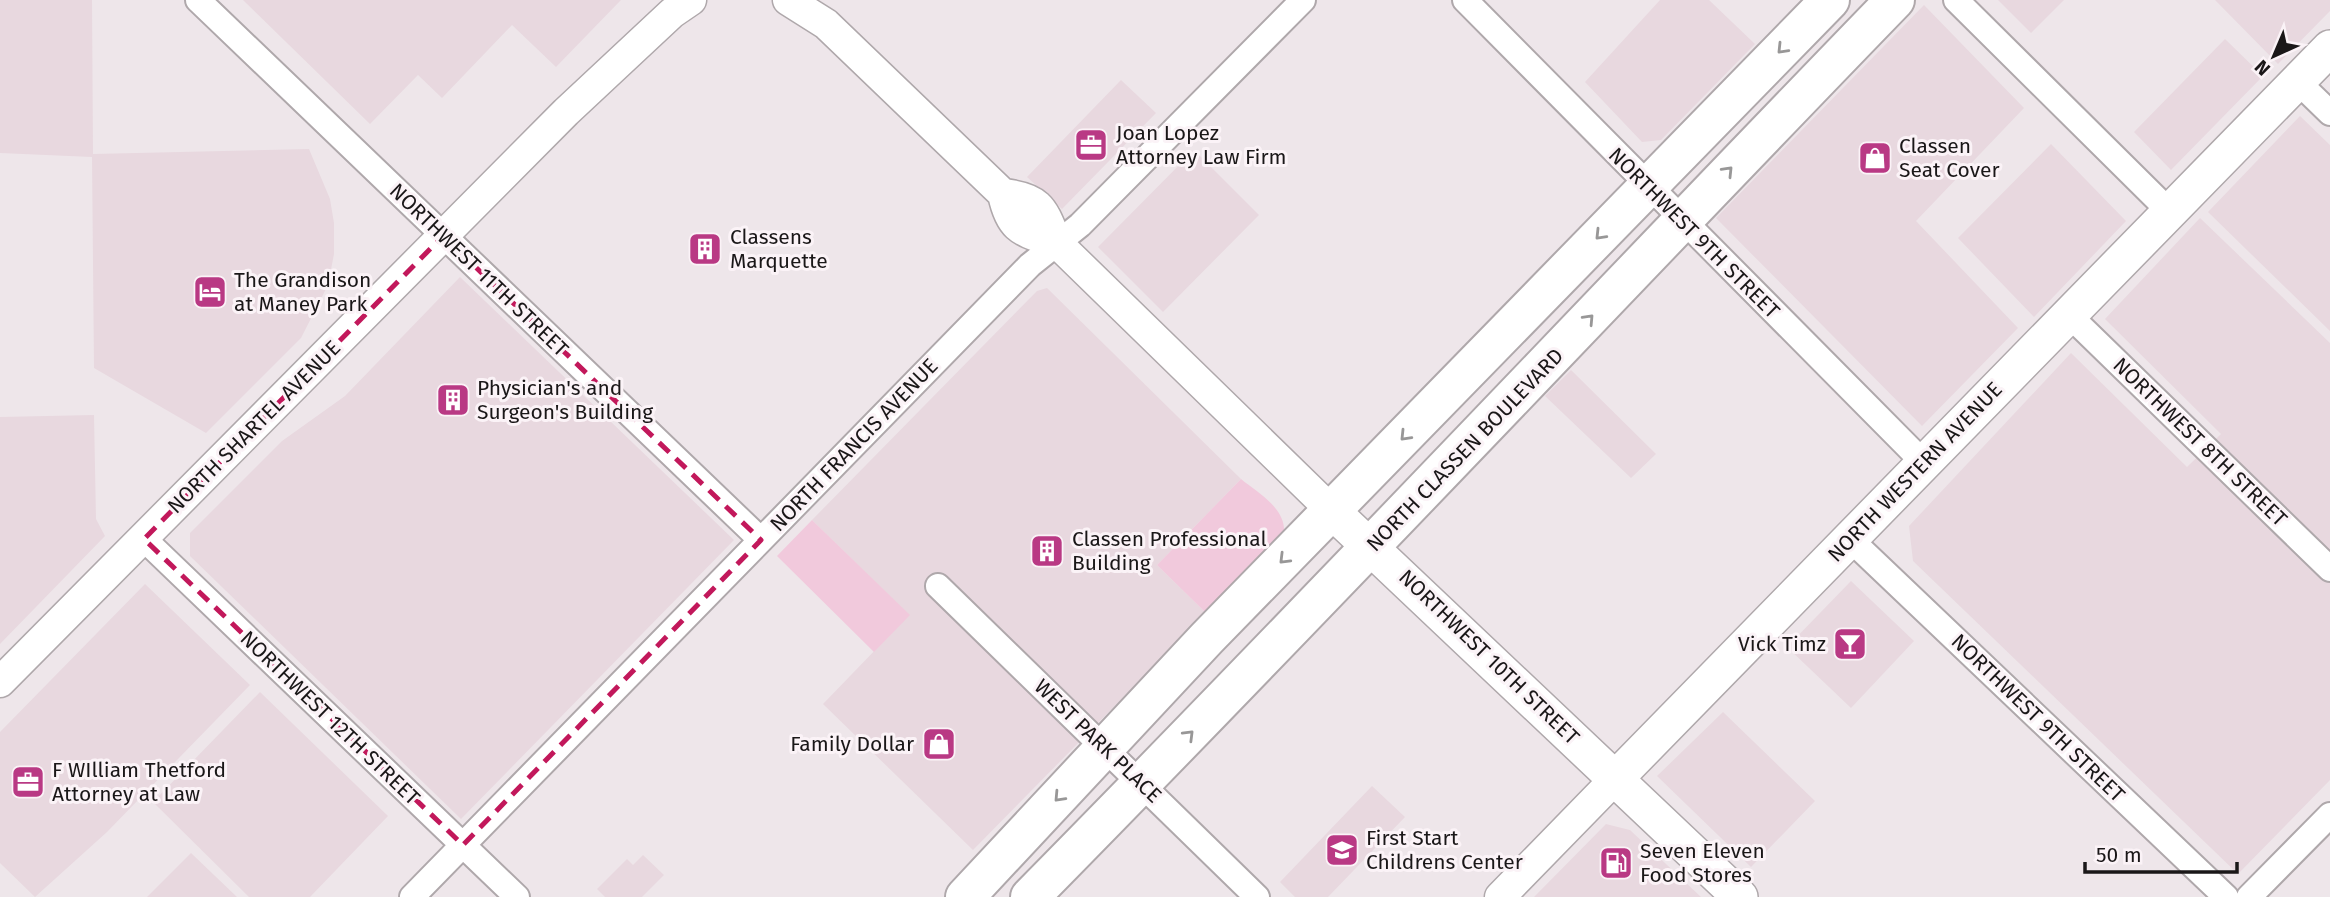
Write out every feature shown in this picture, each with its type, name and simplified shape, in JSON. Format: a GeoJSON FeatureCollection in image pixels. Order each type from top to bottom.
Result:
{"type":"FeatureCollection","features":[{"type":"Feature","properties":{"kind":"main road"},"geometry":{"type":"LineString","coordinates":[[965,897],[1207,638],[1829,0]]}},
{"type":"Feature","properties":{"kind":"main road","name":"NORTH CLASSEN BOULEVARD"},"geometry":{"type":"LineString","coordinates":[[1030,897],[1373,547],[1681,220],[1895,0]]}},
{"type":"Feature","properties":{"kind":"main road","name":"NORTH WESTERN AVENUE"},"geometry":{"type":"LineString","coordinates":[[1616,778],[2330,48]]}},
{"type":"Feature","properties":{"kind":"main road","name":"NORTHWEST 10TH STREET"},"geometry":{"type":"LineString","coordinates":[[1332,511],[1740,897]]}},
{"type":"Feature","properties":{"kind":"street","name":"NORTHWEST 11TH STREET"},"geometry":{"type":"LineString","coordinates":[[198,0],[761,540]]}},
{"type":"Feature","properties":{"kind":"street","name":"NORTH SHARTEL AVENUE"},"geometry":{"type":"LineString","coordinates":[[566,112],[663,0]]}},
{"type":"Feature","properties":{"kind":"street","name":"NORTH SHARTEL AVENUE"},"geometry":{"type":"LineString","coordinates":[[0,682],[566,112],[672,13],[691,0]]}},
{"type":"Feature","properties":{"kind":"street","name":"NORTHWEST 10TH STREET"},"geometry":{"type":"LineString","coordinates":[[788,0],[819,12],[1003,194],[1008,217],[1023,231],[1057,243],[1332,511]]}},
{"type":"Feature","properties":{"kind":"street","name":"NORTH FRANCIS AVENUE"},"geometry":{"type":"LineString","coordinates":[[412,897],[1027,268],[1080,225],[1303,0]]}},
{"type":"Feature","properties":{"kind":"street","name":"NORTHWEST 9TH STREET"},"geometry":{"type":"LineString","coordinates":[[1465,0],[1924,463]]}},
{"type":"Feature","properties":{"kind":"street"},"geometry":{"type":"LineString","coordinates":[[1956,0],[2170,212]]}},
{"type":"Feature","properties":{"kind":"street"},"geometry":{"type":"LineString","coordinates":[[2297,81],[2330,113]]}},
{"type":"Feature","properties":{"kind":"street","name":"NORTHWEST 8TH STREET"},"geometry":{"type":"LineString","coordinates":[[2069,316],[2330,569]]}},
{"type":"Feature","properties":{"kind":"street","name":"NORTHWEST 12TH STREET"},"geometry":{"type":"LineString","coordinates":[[144,539],[517,897]]}},
{"type":"Feature","properties":{"kind":"street","name":"NORTHWEST 9TH STREET"},"geometry":{"type":"LineString","coordinates":[[1850,539],[2226,897]]}},
{"type":"Feature","properties":{"kind":"street","name":"WEST PARK PLACE"},"geometry":{"type":"LineString","coordinates":[[938,586],[1257,897]]}},
{"type":"Feature","properties":{"kind":"street","name":"NORTH WESTERN AVENUE"},"geometry":{"type":"LineString","coordinates":[[1500,897],[1616,778]]}},
{"type":"Feature","properties":{"kind":"street"},"geometry":{"type":"LineString","coordinates":[[2249,897],[2330,814]]}},
{"type":"Feature","properties":{"kind":"highlighted area"},"geometry":{"type":"Polygon","coordinates":[[[443,236],[761,540],[463,845],[144,539],[443,236]]]}},
{"type":"Feature","properties":{"kind":"shaded area"},"geometry":{"type":"Polygon","coordinates":[[[0,0],[92,0],[93,154],[309,149],[330,199],[334,223],[334,254],[328,285],[301,338],[206,433],[94,368],[92,157],[0,153],[0,0]]]}},
{"type":"Feature","properties":{"kind":"shaded area"},"geometry":{"type":"Polygon","coordinates":[[[243,0],[621,0],[556,67],[512,25],[442,98],[418,75],[370,124],[243,0]]]}},
{"type":"Feature","properties":{"kind":"shaded area"},"geometry":{"type":"Polygon","coordinates":[[[1660,0],[1709,0],[1755,44],[1661,140],[1642,142],[1585,82],[1660,0]]]}},
{"type":"Feature","properties":{"kind":"shaded area"},"geometry":{"type":"Polygon","coordinates":[[[1998,0],[2064,0],[2031,33],[1998,0]]]}},
{"type":"Feature","properties":{"kind":"shaded area"},"geometry":{"type":"Polygon","coordinates":[[[2215,0],[2330,0],[2330,11],[2278,64],[2215,0]]]}},
{"type":"Feature","properties":{"kind":"shaded area","name":"Classen Seat Cover"},"geometry":{"type":"Polygon","coordinates":[[[1924,5],[2024,108],[1916,221],[2018,328],[1922,426],[1716,218],[1924,5]]]}},
{"type":"Feature","properties":{"kind":"shaded area"},"geometry":{"type":"Polygon","coordinates":[[[2225,39],[2263,76],[2171,170],[2134,132],[2225,39]]]}},
{"type":"Feature","properties":{"kind":"shaded area","name":"Joan Lopez Attorney Law Firm"},"geometry":{"type":"Polygon","coordinates":[[[1121,80],[1156,113],[1062,209],[1027,177],[1121,80]]]}},
{"type":"Feature","properties":{"kind":"shaded area"},"geometry":{"type":"Polygon","coordinates":[[[2300,116],[2330,145],[2330,331],[2208,212],[2300,116]]]}},
{"type":"Feature","properties":{"kind":"shaded area"},"geometry":{"type":"Polygon","coordinates":[[[2051,144],[2126,221],[2034,317],[1958,238],[2051,144]]]}},
{"type":"Feature","properties":{"kind":"shaded area"},"geometry":{"type":"Polygon","coordinates":[[[1194,150],[1259,215],[1163,312],[1098,247],[1194,150]]]}},
{"type":"Feature","properties":{"kind":"shaded area"},"geometry":{"type":"Polygon","coordinates":[[[2200,218],[2330,343],[2330,780],[2238,874],[1913,561],[1909,526],[2071,353],[2187,467],[2221,434],[2105,319],[2200,218]]]}},
{"type":"Feature","properties":{"kind":"shaded area"},"geometry":{"type":"Polygon","coordinates":[[[460,277],[734,540],[461,819],[190,556],[190,533],[282,441],[345,396],[460,277]]]}},
{"type":"Feature","properties":{"kind":"shaded area"},"geometry":{"type":"Polygon","coordinates":[[[1047,288],[1241,479],[1157,565],[1206,613],[973,850],[823,704],[909,615],[812,520],[1037,291],[1047,288]]]}},
{"type":"Feature","properties":{"kind":"shaded area"},"geometry":{"type":"Polygon","coordinates":[[[1571,370],[1656,454],[1631,478],[1545,396],[1571,370]]]}},
{"type":"Feature","properties":{"kind":"shaded area"},"geometry":{"type":"Polygon","coordinates":[[[94,415],[96,519],[105,536],[0,644],[0,417],[94,415]]]}},
{"type":"Feature","properties":{"kind":"shaded area"},"geometry":{"type":"Polygon","coordinates":[[[1241,479],[1276,509],[1281,516],[1284,533],[1206,613],[1157,565],[1241,479]]]}},
{"type":"Feature","properties":{"kind":"shaded area"},"geometry":{"type":"Polygon","coordinates":[[[812,520],[910,615],[874,652],[777,556],[812,520]]]}},
{"type":"Feature","properties":{"kind":"shaded area","name":"Vick Timz"},"geometry":{"type":"Polygon","coordinates":[[[1851,581],[1914,641],[1851,708],[1787,647],[1851,581]]]}},
{"type":"Feature","properties":{"kind":"shaded area"},"geometry":{"type":"Polygon","coordinates":[[[145,584],[250,685],[107,832],[35,897],[0,863],[0,732],[145,584]]]}},
{"type":"Feature","properties":{"kind":"shaded area"},"geometry":{"type":"Polygon","coordinates":[[[260,692],[388,816],[310,897],[249,897],[153,802],[260,692]]]}},
{"type":"Feature","properties":{"kind":"shaded area"},"geometry":{"type":"Polygon","coordinates":[[[1723,712],[1815,801],[1751,867],[1657,776],[1723,712]]]}},
{"type":"Feature","properties":{"kind":"shaded area","name":"First Start Childrens Center"},"geometry":{"type":"Polygon","coordinates":[[[1372,786],[1405,817],[1328,897],[1295,897],[1280,882],[1372,786]]]}},
{"type":"Feature","properties":{"kind":"shaded area","name":"Seven Eleven Food Stores"},"geometry":{"type":"Polygon","coordinates":[[[1606,824],[1630,830],[1701,897],[1534,897],[1606,824]]]}},
{"type":"Feature","properties":{"kind":"shaded area"},"geometry":{"type":"Polygon","coordinates":[[[191,853],[237,897],[147,897],[191,853]]]}},
{"type":"Feature","properties":{"kind":"shaded area"},"geometry":{"type":"Polygon","coordinates":[[[643,855],[664,875],[642,897],[605,897],[597,889],[627,859],[633,865],[643,855]]]}},
{"type":"Feature","properties":{"kind":"place","name":"Joan Lopez Attorney Law Firm"},"geometry":{"type":"Point","coordinates":[1091,145]}},
{"type":"Feature","properties":{"kind":"place","name":"Classen Seat Cover"},"geometry":{"type":"Point","coordinates":[1875,158]}},
{"type":"Feature","properties":{"kind":"place","name":"Classens Marquette"},"geometry":{"type":"Point","coordinates":[705,249]}},
{"type":"Feature","properties":{"kind":"place","name":"The Grandison at Maney Park"},"geometry":{"type":"Point","coordinates":[210,292]}},
{"type":"Feature","properties":{"kind":"place","name":"Physician's and Surgeon's Building"},"geometry":{"type":"Point","coordinates":[453,400]}},
{"type":"Feature","properties":{"kind":"place","name":"Classen Professional Building"},"geometry":{"type":"Point","coordinates":[1047,551]}},
{"type":"Feature","properties":{"kind":"place","name":"Vick Timz"},"geometry":{"type":"Point","coordinates":[1850,644]}},
{"type":"Feature","properties":{"kind":"place","name":"Family Dollar"},"geometry":{"type":"Point","coordinates":[939,744]}},
{"type":"Feature","properties":{"kind":"place","name":"F WIlliam Thetford Attorney at Law"},"geometry":{"type":"Point","coordinates":[28,782]}},
{"type":"Feature","properties":{"kind":"place","name":"First Start Childrens Center"},"geometry":{"type":"Point","coordinates":[1342,850]}},
{"type":"Feature","properties":{"kind":"place","name":"Seven Eleven Food Stores"},"geometry":{"type":"Point","coordinates":[1616,863]}}]}
